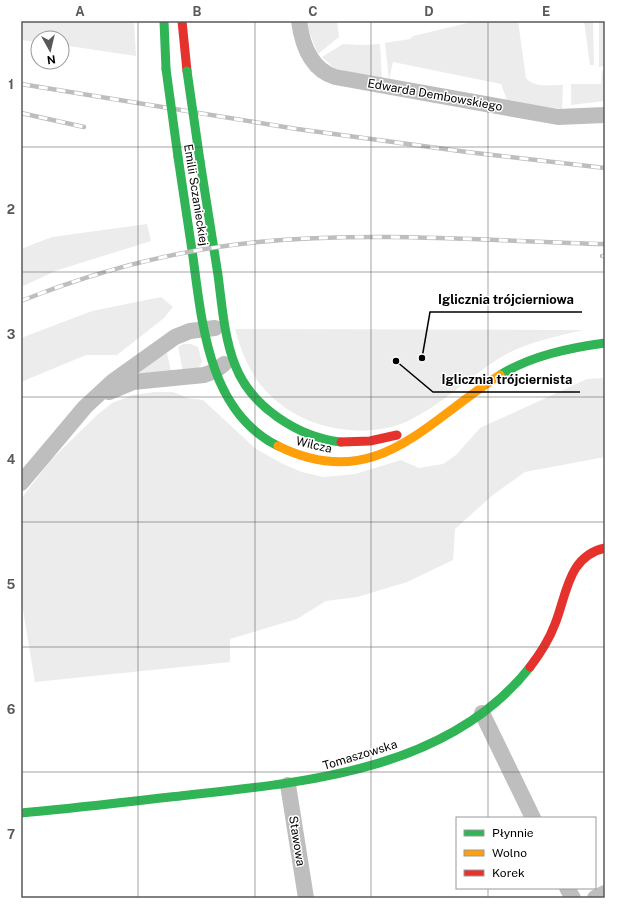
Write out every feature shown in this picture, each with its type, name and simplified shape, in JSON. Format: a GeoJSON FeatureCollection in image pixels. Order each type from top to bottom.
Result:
{"type":"FeatureCollection","features":[{"type":"Feature","properties":{"kind":"street","name":"Emilii Sczanieckiej"},"geometry":{"type":"LineString","coordinates":[[164,21],[166,68],[178,157],[204,328],[215,372]]}},
{"type":"Feature","properties":{"kind":"street","name":"Edwarda Dembowskiego"},"geometry":{"type":"LineString","coordinates":[[299,21],[303,41],[310,58],[319,68],[335,77],[558,117],[605,115]]}},
{"type":"Feature","properties":{"kind":"street","name":"Emilii Sczanieckiej"},"geometry":{"type":"LineString","coordinates":[[182,22],[187,72],[228,343]]}},
{"type":"Feature","properties":{"kind":"street"},"geometry":{"type":"LineString","coordinates":[[21,483],[86,407],[112,382],[168,341],[190,331],[204,328],[220,329],[228,343],[225,364],[215,372],[197,376],[133,382],[107,393],[86,407]]}},
{"type":"Feature","properties":{"kind":"street","name":"Wilcza"},"geometry":{"type":"LineString","coordinates":[[228,343],[234,365],[242,380],[264,404],[294,426],[324,439],[350,442],[373,441],[408,432],[436,421]]}},
{"type":"Feature","properties":{"kind":"street","name":"Wilcza"},"geometry":{"type":"LineString","coordinates":[[215,372],[230,402],[252,428],[283,449],[313,459],[344,462],[381,454],[403,444],[498,376],[522,364],[564,349],[605,343]]}},
{"type":"Feature","properties":{"kind":"street","name":"Tomaszowska"},"geometry":{"type":"LineString","coordinates":[[21,813],[288,785],[336,776],[388,761],[438,740],[482,713],[517,684],[545,645],[559,614],[572,574],[579,562],[586,553],[605,548]]}},
{"type":"Feature","properties":{"kind":"street"},"geometry":{"type":"LineString","coordinates":[[482,713],[533,817]]}},
{"type":"Feature","properties":{"kind":"street","name":"Stawowa"},"geometry":{"type":"LineString","coordinates":[[288,785],[306,898]]}},
{"type":"Feature","properties":{"kind":"street"},"geometry":{"type":"LineString","coordinates":[[568,889],[573,898]]}},
{"type":"Feature","properties":{"kind":"street"},"geometry":{"type":"LineString","coordinates":[[595,898],[605,894]]}},
{"type":"Feature","properties":{"kind":"shaded area"},"geometry":{"type":"Polygon","coordinates":[[[21,21],[134,21],[136,56],[70,46],[70,30],[30,30],[30,41],[21,40],[21,21]]]}},
{"type":"Feature","properties":{"kind":"shaded area"},"geometry":{"type":"Polygon","coordinates":[[[305,21],[337,21],[339,37],[318,54],[305,21]]]}},
{"type":"Feature","properties":{"kind":"shaded area"},"geometry":{"type":"Polygon","coordinates":[[[476,21],[518,21],[526,78],[538,85],[563,85],[562,109],[508,103],[501,84],[393,62],[389,80],[385,43],[410,39],[413,36],[476,21]]]}},
{"type":"Feature","properties":{"kind":"shaded area"},"geometry":{"type":"Polygon","coordinates":[[[584,21],[593,21],[594,65],[590,65],[584,21]]]}},
{"type":"Feature","properties":{"kind":"shaded area"},"geometry":{"type":"Polygon","coordinates":[[[599,21],[605,21],[605,66],[599,67],[599,21]]]}},
{"type":"Feature","properties":{"kind":"shaded area"},"geometry":{"type":"Polygon","coordinates":[[[343,44],[380,44],[382,79],[335,69],[322,57],[343,44]]]}},
{"type":"Feature","properties":{"kind":"shaded area"},"geometry":{"type":"Polygon","coordinates":[[[605,70],[605,101],[571,105],[571,84],[601,84],[602,71],[605,70]]]}},
{"type":"Feature","properties":{"kind":"shaded area"},"geometry":{"type":"Polygon","coordinates":[[[147,224],[151,241],[58,270],[21,287],[21,249],[52,237],[147,224]]]}},
{"type":"Feature","properties":{"kind":"shaded area"},"geometry":{"type":"Polygon","coordinates":[[[161,297],[173,307],[164,318],[117,355],[86,355],[21,382],[21,338],[92,311],[161,297]]]}},
{"type":"Feature","properties":{"kind":"shaded area"},"geometry":{"type":"Polygon","coordinates":[[[235,329],[583,330],[539,341],[508,353],[443,400],[408,421],[391,427],[354,431],[335,428],[299,416],[284,407],[270,395],[252,373],[244,356],[235,329]]]}},
{"type":"Feature","properties":{"kind":"shaded area"},"geometry":{"type":"Polygon","coordinates":[[[183,344],[191,344],[198,347],[202,362],[198,369],[183,372],[178,347],[183,344]]]}},
{"type":"Feature","properties":{"kind":"shaded area"},"geometry":{"type":"Polygon","coordinates":[[[167,353],[171,371],[135,375],[134,372],[167,353]]]}},
{"type":"Feature","properties":{"kind":"shaded area"},"geometry":{"type":"Polygon","coordinates":[[[605,378],[605,457],[525,472],[494,494],[455,529],[453,560],[407,582],[357,597],[326,601],[297,619],[230,639],[230,662],[35,682],[21,598],[21,499],[50,461],[97,415],[112,403],[133,395],[155,392],[173,392],[188,398],[203,400],[256,449],[283,464],[302,472],[323,477],[355,474],[401,460],[419,468],[443,464],[456,455],[480,428],[587,379],[605,378]]]}},
{"type":"Feature","properties":{"kind":"railway"},"geometry":{"type":"LineString","coordinates":[[21,84],[297,129],[467,152],[605,168]]}},
{"type":"Feature","properties":{"kind":"railway"},"geometry":{"type":"LineString","coordinates":[[21,113],[84,127]]}},
{"type":"Feature","properties":{"kind":"railway"},"geometry":{"type":"LineString","coordinates":[[21,301],[78,280],[137,263],[197,250],[258,242],[345,237],[388,237],[605,244]]}},
{"type":"Feature","properties":{"kind":"traffic: fast"},"geometry":{"type":"LineString","coordinates":[[164,21],[166,69]]}},
{"type":"Feature","properties":{"kind":"traffic: fast"},"geometry":{"type":"LineString","coordinates":[[166,69],[178,157]]}},
{"type":"Feature","properties":{"kind":"traffic: fast"},"geometry":{"type":"LineString","coordinates":[[187,71],[200,161]]}},
{"type":"Feature","properties":{"kind":"traffic: fast"},"geometry":{"type":"LineString","coordinates":[[178,157],[200,310],[213,364],[223,389],[237,412],[255,431],[278,446]]}},
{"type":"Feature","properties":{"kind":"traffic: fast"},"geometry":{"type":"LineString","coordinates":[[200,161],[228,343],[235,365],[242,380],[264,407],[293,427],[309,434],[341,442]]}},
{"type":"Feature","properties":{"kind":"traffic: fast"},"geometry":{"type":"LineString","coordinates":[[500,375],[512,368],[550,354],[577,347],[605,343]]}},
{"type":"Feature","properties":{"kind":"traffic: fast"},"geometry":{"type":"LineString","coordinates":[[21,813],[282,784],[329,776],[374,764],[419,749],[460,728],[497,701],[530,667]]}},
{"type":"Feature","properties":{"kind":"traffic: slow"},"geometry":{"type":"LineString","coordinates":[[278,446],[313,459],[343,462],[371,457],[397,446],[422,431],[500,375]]}},
{"type":"Feature","properties":{"kind":"traffic: jam"},"geometry":{"type":"LineString","coordinates":[[182,21],[187,71]]}},
{"type":"Feature","properties":{"kind":"traffic: jam"},"geometry":{"type":"LineString","coordinates":[[341,442],[370,441],[397,435]]}},
{"type":"Feature","properties":{"kind":"traffic: jam"},"geometry":{"type":"LineString","coordinates":[[530,667],[550,636],[566,589],[576,568],[583,559],[593,552],[605,548]]}},
{"type":"Feature","properties":{"kind":"place","name":"Iglicznia trójcierniowa"},"geometry":{"type":"Point","coordinates":[422,358]}},
{"type":"Feature","properties":{"kind":"place","name":"Iglicznia trójciernista"},"geometry":{"type":"Point","coordinates":[396,361]}}]}
